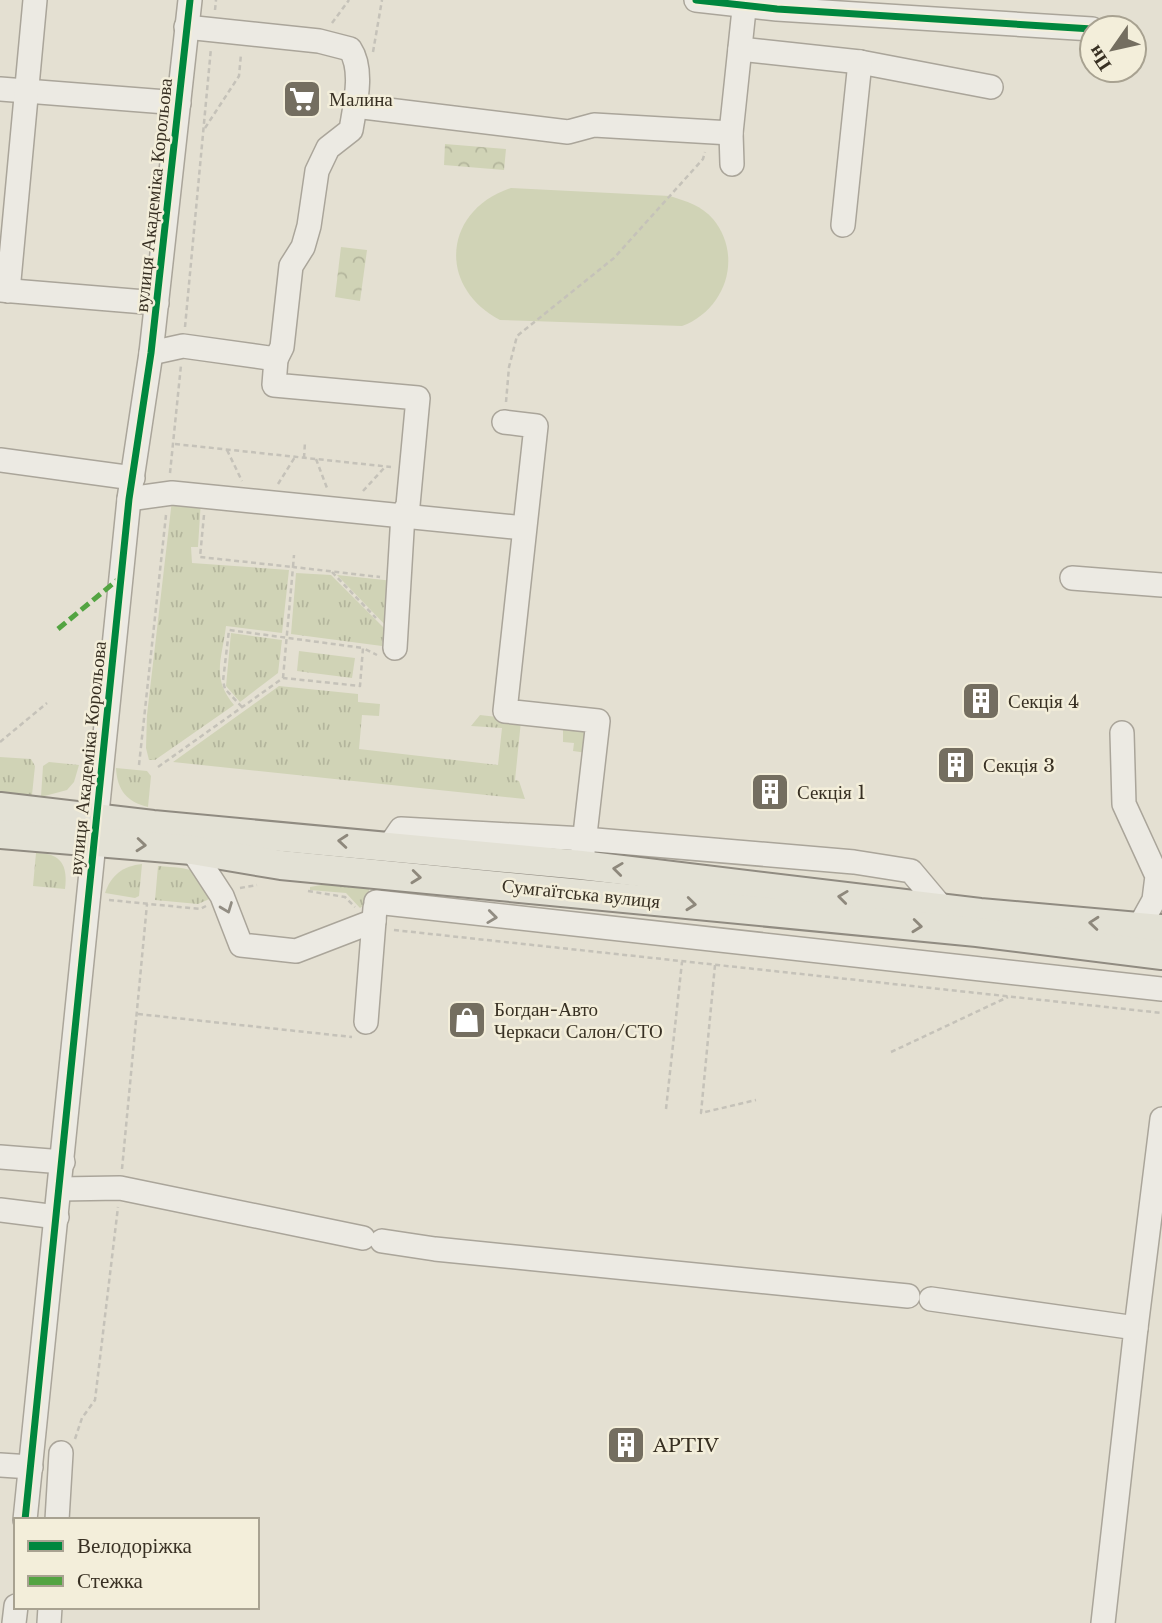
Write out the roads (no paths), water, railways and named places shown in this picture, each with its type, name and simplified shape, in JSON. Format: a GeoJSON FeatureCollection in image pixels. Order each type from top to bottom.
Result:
{"type":"FeatureCollection","features":[{"type":"Feature","properties":{"kind":"main road","name":"Сумгаїтська вулиця"},"geometry":{"type":"LineString","coordinates":[[0,807],[192,850],[281,865],[549,890],[1041,929],[1150,928]]}},
{"type":"Feature","properties":{"kind":"main road","name":"Сумгаїтська вулиця"},"geometry":{"type":"LineString","coordinates":[[0,834],[96,830],[582,852],[943,909],[1162,955]]}},
{"type":"Feature","properties":{"kind":"street"},"geometry":{"type":"LineString","coordinates":[[35,0],[4,290],[157,303]]}},
{"type":"Feature","properties":{"kind":"street","name":"вулиця Академіка Корольова"},"geometry":{"type":"LineString","coordinates":[[25,1518],[131,488],[151,353],[190,0]]}},
{"type":"Feature","properties":{"kind":"street"},"geometry":{"type":"LineString","coordinates":[[696,0],[1078,28]]}},
{"type":"Feature","properties":{"kind":"street"},"geometry":{"type":"LineString","coordinates":[[355,106],[568,132],[594,125],[731,142],[745,3]]}},
{"type":"Feature","properties":{"kind":"street"},"geometry":{"type":"LineString","coordinates":[[186,27],[319,41],[350,49],[355,56],[355,106],[351,130],[328,148],[317,171],[309,226],[303,247],[291,266],[282,347],[276,359],[274,385],[418,397],[408,505],[403,514],[400,579],[392,648]]}},
{"type":"Feature","properties":{"kind":"street"},"geometry":{"type":"LineString","coordinates":[[740,49],[860,62],[990,87]]}},
{"type":"Feature","properties":{"kind":"street"},"geometry":{"type":"LineString","coordinates":[[843,225],[860,62]]}},
{"type":"Feature","properties":{"kind":"street"},"geometry":{"type":"LineString","coordinates":[[0,89],[179,103]]}},
{"type":"Feature","properties":{"kind":"street"},"geometry":{"type":"LineString","coordinates":[[151,353],[183,346],[276,359]]}},
{"type":"Feature","properties":{"kind":"street"},"geometry":{"type":"LineString","coordinates":[[504,422],[536,426],[505,710],[597,721],[582,852]]}},
{"type":"Feature","properties":{"kind":"street"},"geometry":{"type":"LineString","coordinates":[[0,460],[168,494],[341,508],[524,528]]}},
{"type":"Feature","properties":{"kind":"street"},"geometry":{"type":"LineString","coordinates":[[1072,578],[1162,585]]}},
{"type":"Feature","properties":{"kind":"street"},"geometry":{"type":"LineString","coordinates":[[1122,733],[1124,804],[1157,876],[1158,901],[1150,928]]}},
{"type":"Feature","properties":{"kind":"street"},"geometry":{"type":"LineString","coordinates":[[192,850],[222,896],[242,945],[296,951],[375,912],[547,923],[1162,989]]}},
{"type":"Feature","properties":{"kind":"street"},"geometry":{"type":"LineString","coordinates":[[366,1022],[379,874]]}},
{"type":"Feature","properties":{"kind":"street"},"geometry":{"type":"LineString","coordinates":[[547,923],[549,890]]}},
{"type":"Feature","properties":{"kind":"street"},"geometry":{"type":"LineString","coordinates":[[1103,1623],[1162,1119]]}},
{"type":"Feature","properties":{"kind":"street"},"geometry":{"type":"LineString","coordinates":[[0,1157],[63,1162]]}},
{"type":"Feature","properties":{"kind":"street"},"geometry":{"type":"LineString","coordinates":[[60,1189],[120,1188],[372,1240],[435,1249],[908,1296]]}},
{"type":"Feature","properties":{"kind":"street"},"geometry":{"type":"LineString","coordinates":[[0,1210],[57,1217]]}},
{"type":"Feature","properties":{"kind":"street"},"geometry":{"type":"LineString","coordinates":[[931,1299],[1136,1328]]}},
{"type":"Feature","properties":{"kind":"street"},"geometry":{"type":"LineString","coordinates":[[57,1518],[61,1453]]}},
{"type":"Feature","properties":{"kind":"street"},"geometry":{"type":"LineString","coordinates":[[0,1465],[30,1466]]}},
{"type":"Feature","properties":{"kind":"place","name":"Малина"},"geometry":{"type":"Point","coordinates":[302,99]}},
{"type":"Feature","properties":{"kind":"place","name":"Секція 4"},"geometry":{"type":"Point","coordinates":[981,701]}},
{"type":"Feature","properties":{"kind":"place","name":"Секція 3"},"geometry":{"type":"Point","coordinates":[956,765]}},
{"type":"Feature","properties":{"kind":"place","name":"Секція 1"},"geometry":{"type":"Point","coordinates":[770,792]}},
{"type":"Feature","properties":{"kind":"place","name":"Богдан-Авто Черкаси Салон/СТО"},"geometry":{"type":"Point","coordinates":[467,1020]}},
{"type":"Feature","properties":{"kind":"place","name":"APTIV"},"geometry":{"type":"Point","coordinates":[626,1445]}}]}
